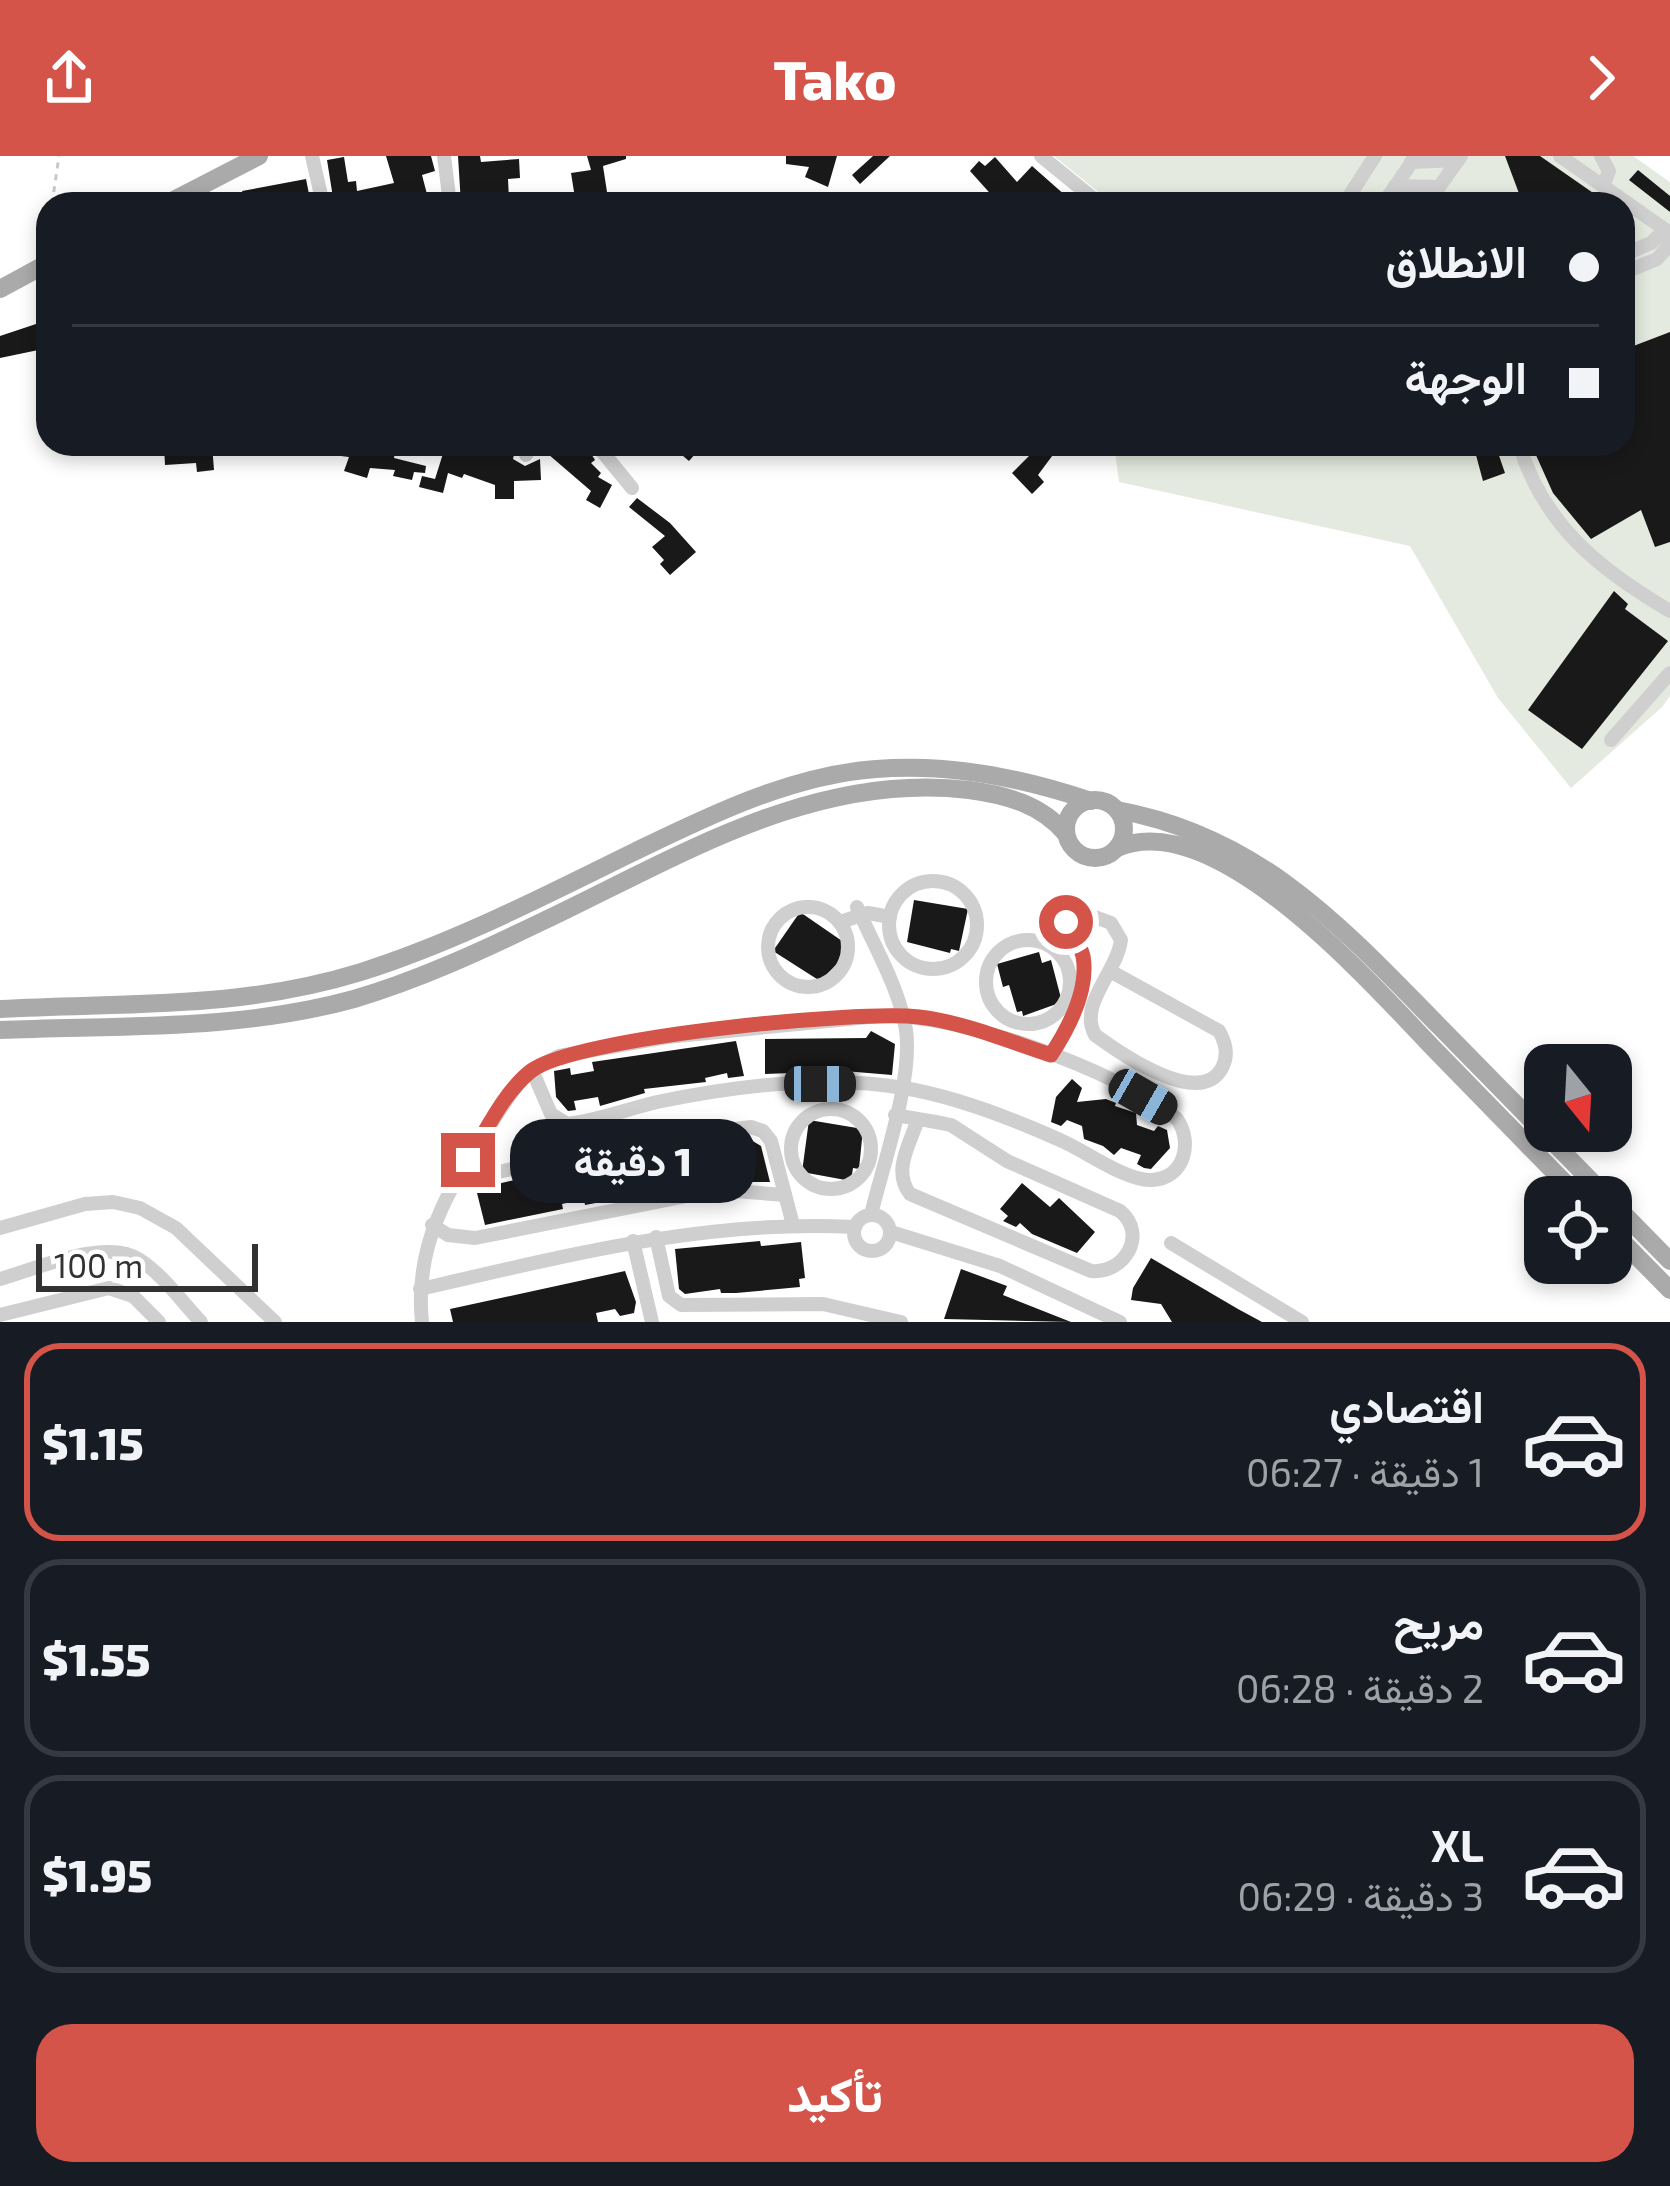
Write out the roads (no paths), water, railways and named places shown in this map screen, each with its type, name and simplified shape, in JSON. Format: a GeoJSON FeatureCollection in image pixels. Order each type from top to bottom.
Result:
{"type":"FeatureCollection","features":[{"type":"Feature","properties":{"kind":"main road"},"geometry":{"type":"LineString","coordinates":[[189,192],[259,156]]}},
{"type":"Feature","properties":{"kind":"main road"},"geometry":{"type":"LineString","coordinates":[[0,289],[36,270]]}},
{"type":"Feature","properties":{"kind":"main road"},"geometry":{"type":"LineString","coordinates":[[0,1010],[191,1004],[275,993],[358,973],[454,936],[726,811],[847,772],[899,768],[972,773],[1166,821],[1262,866],[1314,902],[1361,945],[1587,1176]]}},
{"type":"Feature","properties":{"kind":"main road"},"geometry":{"type":"LineString","coordinates":[[0,1030],[220,1023],[355,998],[485,948],[689,848],[801,807],[844,796],[912,789],[974,791],[1027,804],[1048,816],[1072,848],[1088,857],[1106,856],[1117,848],[1148,841],[1193,850],[1225,864],[1278,900],[1351,963],[1559,1176]]}},
{"type":"Feature","properties":{"kind":"main road"},"geometry":{"type":"LineString","coordinates":[[1066,834],[1069,816],[1091,801]]}},
{"type":"Feature","properties":{"kind":"main road"},"geometry":{"type":"LineString","coordinates":[[1117,810],[1124,829],[1117,848]]}},
{"type":"Feature","properties":{"kind":"main road"},"geometry":{"type":"LineString","coordinates":[[1632,1222],[1670,1261]]}},
{"type":"Feature","properties":{"kind":"main road"},"geometry":{"type":"LineString","coordinates":[[1632,1251],[1670,1290]]}},
{"type":"Feature","properties":{"kind":"street"},"geometry":{"type":"LineString","coordinates":[[312,156],[320,192]]}},
{"type":"Feature","properties":{"kind":"street"},"geometry":{"type":"LineString","coordinates":[[444,156],[448,192]]}},
{"type":"Feature","properties":{"kind":"street"},"geometry":{"type":"LineString","coordinates":[[1041,156],[1085,192]]}},
{"type":"Feature","properties":{"kind":"street"},"geometry":{"type":"LineString","coordinates":[[1352,192],[1376,156]]}},
{"type":"Feature","properties":{"kind":"street"},"geometry":{"type":"LineString","coordinates":[[1560,156],[1611,192]]}},
{"type":"Feature","properties":{"kind":"street"},"geometry":{"type":"LineString","coordinates":[[1601,156],[1609,171],[1603,186]]}},
{"type":"Feature","properties":{"kind":"street"},"geometry":{"type":"LineString","coordinates":[[1391,192],[1413,159],[1460,158]]}},
{"type":"Feature","properties":{"kind":"street"},"geometry":{"type":"LineString","coordinates":[[1435,192],[1460,158]]}},
{"type":"Feature","properties":{"kind":"street"},"geometry":{"type":"LineString","coordinates":[[1395,186],[1439,187]]}},
{"type":"Feature","properties":{"kind":"street"},"geometry":{"type":"LineString","coordinates":[[1635,211],[1668,236]]}},
{"type":"Feature","properties":{"kind":"street"},"geometry":{"type":"LineString","coordinates":[[1635,250],[1668,236]]}},
{"type":"Feature","properties":{"kind":"street"},"geometry":{"type":"LineString","coordinates":[[1635,268],[1657,259],[1668,236]]}},
{"type":"Feature","properties":{"kind":"street"},"geometry":{"type":"LineString","coordinates":[[606,456],[632,488]]}},
{"type":"Feature","properties":{"kind":"street"},"geometry":{"type":"LineString","coordinates":[[1524,456],[1541,496],[1582,551],[1618,580],[1670,611]]}},
{"type":"Feature","properties":{"kind":"street"},"geometry":{"type":"LineString","coordinates":[[1611,740],[1670,673]]}},
{"type":"Feature","properties":{"kind":"street"},"geometry":{"type":"LineString","coordinates":[[922,883],[947,884],[967,897],[975,912],[975,937],[968,952],[940,968],[915,965],[892,942],[890,917],[907,890],[922,883]]}},
{"type":"Feature","properties":{"kind":"street"},"geometry":{"type":"LineString","coordinates":[[814,907],[840,922],[847,935],[847,958],[829,981],[800,986],[775,969],[769,940],[784,914],[814,907]]}},
{"type":"Feature","properties":{"kind":"street"},"geometry":{"type":"LineString","coordinates":[[840,922],[859,910],[890,917]]}},
{"type":"Feature","properties":{"kind":"street"},"geometry":{"type":"LineString","coordinates":[[859,910],[903,1016],[907,1046],[895,1115],[876,1162],[872,1215]]}},
{"type":"Feature","properties":{"kind":"street"},"geometry":{"type":"LineString","coordinates":[[1051,1055],[1071,1018],[1083,973],[1079,945],[1066,922],[1072,911],[1082,911],[1116,928],[1121,947],[1090,1013],[1095,1035],[1180,1083],[1198,1085],[1214,1078],[1226,1056],[1219,1031],[1110,971]]}},
{"type":"Feature","properties":{"kind":"street"},"geometry":{"type":"LineString","coordinates":[[1015,942],[1046,944],[1067,967],[1066,998],[1044,1020],[1013,1021],[990,1000],[986,985],[991,962],[1015,942]]}},
{"type":"Feature","properties":{"kind":"street"},"geometry":{"type":"LineString","coordinates":[[968,952],[991,962]]}},
{"type":"Feature","properties":{"kind":"street"},"geometry":{"type":"LineString","coordinates":[[422,1322],[420,1289],[432,1225],[454,1182],[514,1089],[532,1070],[559,1056],[668,1036],[903,1016],[949,1023],[1051,1055],[1115,1083],[1177,1119],[1186,1140],[1176,1169],[1162,1178],[1139,1179],[1016,1121],[901,1087],[820,1084],[660,1102],[567,1124],[551,1114],[532,1070]]}},
{"type":"Feature","properties":{"kind":"street"},"geometry":{"type":"LineString","coordinates":[[839,1109],[864,1125],[876,1162],[852,1183],[823,1188],[803,1178],[794,1166],[792,1137],[810,1114],[839,1109]]}},
{"type":"Feature","properties":{"kind":"street"},"geometry":{"type":"LineString","coordinates":[[895,1115],[918,1119],[959,1128],[998,1156],[1120,1211],[1132,1224],[1126,1257],[1114,1269],[1091,1271],[910,1194],[902,1183],[901,1169],[918,1119]]}},
{"type":"Feature","properties":{"kind":"street"},"geometry":{"type":"LineString","coordinates":[[454,1182],[614,1145],[751,1127],[763,1131],[771,1141],[793,1225]]}},
{"type":"Feature","properties":{"kind":"street"},"geometry":{"type":"LineString","coordinates":[[432,1225],[448,1234],[475,1238],[702,1193],[785,1195]]}},
{"type":"Feature","properties":{"kind":"street"},"geometry":{"type":"LineString","coordinates":[[0,1228],[85,1204],[113,1202],[140,1208],[176,1228],[274,1322]]}},
{"type":"Feature","properties":{"kind":"street"},"geometry":{"type":"LineString","coordinates":[[420,1289],[656,1237],[793,1225],[854,1227],[872,1215]]}},
{"type":"Feature","properties":{"kind":"street"},"geometry":{"type":"LineString","coordinates":[[872,1215],[885,1220],[891,1232],[1000,1266],[1101,1318],[1120,1322]]}},
{"type":"Feature","properties":{"kind":"street"},"geometry":{"type":"LineString","coordinates":[[854,1227],[855,1241],[866,1251],[886,1246],[891,1232]]}},
{"type":"Feature","properties":{"kind":"street"},"geometry":{"type":"LineString","coordinates":[[656,1237],[669,1296],[681,1305],[823,1304],[901,1322]]}},
{"type":"Feature","properties":{"kind":"street"},"geometry":{"type":"LineString","coordinates":[[633,1241],[652,1322]]}},
{"type":"Feature","properties":{"kind":"street"},"geometry":{"type":"LineString","coordinates":[[1171,1243],[1302,1322]]}},
{"type":"Feature","properties":{"kind":"street"},"geometry":{"type":"LineString","coordinates":[[0,1279],[101,1251],[120,1251],[148,1266],[201,1322]]}},
{"type":"Feature","properties":{"kind":"street"},"geometry":{"type":"LineString","coordinates":[[0,1316],[109,1288],[133,1296],[159,1322]]}}]}
